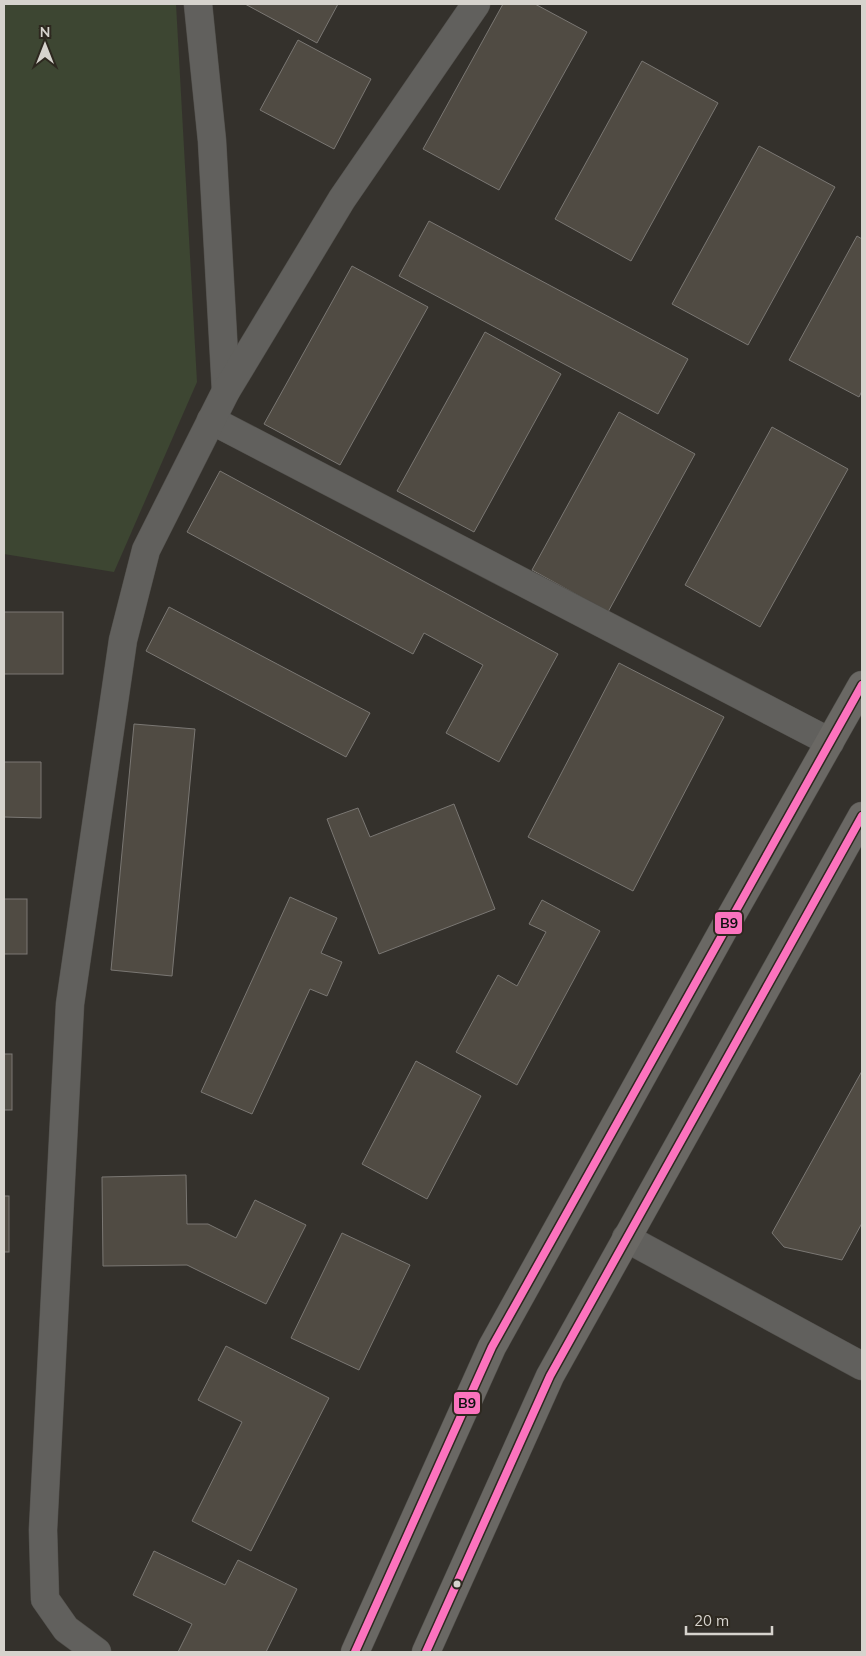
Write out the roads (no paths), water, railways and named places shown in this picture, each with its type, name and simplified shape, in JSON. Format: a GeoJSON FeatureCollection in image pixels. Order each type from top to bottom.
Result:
{"type":"FeatureCollection","features":[{"type":"Feature","properties":{"kind":"main road"},"geometry":{"type":"LineString","coordinates":[[355,1652],[492,1347],[862,685]]}},
{"type":"Feature","properties":{"kind":"main road"},"geometry":{"type":"LineString","coordinates":[[426,1652],[550,1376],[862,816]]}},
{"type":"Feature","properties":{"kind":"street"},"geometry":{"type":"LineString","coordinates":[[198,4],[212,141],[226,391]]}},
{"type":"Feature","properties":{"kind":"street"},"geometry":{"type":"LineString","coordinates":[[97,1652],[66,1628],[45,1598],[43,1530],[70,1004],[124,640],[146,550],[226,391],[342,199],[476,4]]}},
{"type":"Feature","properties":{"kind":"street"},"geometry":{"type":"LineString","coordinates":[[211,420],[830,742]]}},
{"type":"Feature","properties":{"kind":"street"},"geometry":{"type":"LineString","coordinates":[[626,1238],[862,1366]]}}]}
